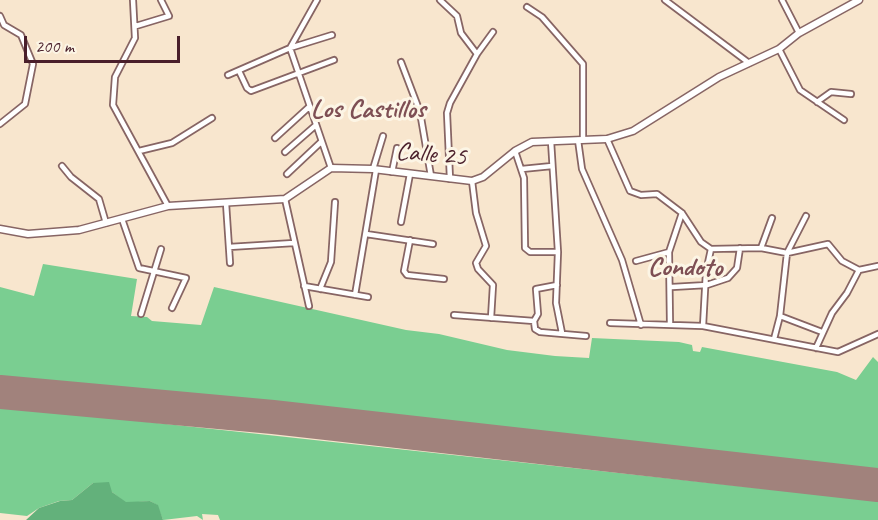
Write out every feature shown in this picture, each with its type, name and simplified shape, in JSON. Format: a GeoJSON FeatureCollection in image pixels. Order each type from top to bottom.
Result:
{"type":"FeatureCollection","features":[{"type":"Feature","properties":{"kind":"street"},"geometry":{"type":"LineString","coordinates":[[133,0],[135,38],[115,77],[113,105],[168,206]]}},
{"type":"Feature","properties":{"kind":"street"},"geometry":{"type":"LineString","coordinates":[[136,26],[170,16],[161,0]]}},
{"type":"Feature","properties":{"kind":"street"},"geometry":{"type":"LineString","coordinates":[[0,229],[28,234],[79,230],[168,206],[285,200],[331,168],[290,48],[317,0]]}},
{"type":"Feature","properties":{"kind":"street"},"geometry":{"type":"LineString","coordinates":[[440,0],[457,16],[461,33],[477,54]]}},
{"type":"Feature","properties":{"kind":"street"},"geometry":{"type":"LineString","coordinates":[[665,0],[750,63]]}},
{"type":"Feature","properties":{"kind":"street"},"geometry":{"type":"LineString","coordinates":[[782,0],[799,33]]}},
{"type":"Feature","properties":{"kind":"street","name":"Calle 25"},"geometry":{"type":"LineString","coordinates":[[331,168],[375,170],[472,181],[483,177],[515,151],[532,142],[607,140],[633,131],[719,76],[779,49],[799,33],[859,0]]}},
{"type":"Feature","properties":{"kind":"street"},"geometry":{"type":"LineString","coordinates":[[527,7],[542,17],[583,64],[582,169],[622,260],[641,325]]}},
{"type":"Feature","properties":{"kind":"street"},"geometry":{"type":"LineString","coordinates":[[0,16],[4,24],[21,35],[31,53],[33,64],[25,105],[0,124]]}},
{"type":"Feature","properties":{"kind":"street"},"geometry":{"type":"LineString","coordinates":[[450,178],[447,113],[450,103],[477,54],[493,32]]}},
{"type":"Feature","properties":{"kind":"street"},"geometry":{"type":"LineString","coordinates":[[228,75],[290,48],[332,35]]}},
{"type":"Feature","properties":{"kind":"street"},"geometry":{"type":"LineString","coordinates":[[779,49],[800,90],[844,120]]}},
{"type":"Feature","properties":{"kind":"street"},"geometry":{"type":"LineString","coordinates":[[239,71],[247,88],[251,91],[334,60]]}},
{"type":"Feature","properties":{"kind":"street"},"geometry":{"type":"LineString","coordinates":[[401,62],[420,111],[431,176]]}},
{"type":"Feature","properties":{"kind":"street"},"geometry":{"type":"LineString","coordinates":[[817,102],[831,92],[851,94]]}},
{"type":"Feature","properties":{"kind":"street"},"geometry":{"type":"LineString","coordinates":[[275,138],[309,106]]}},
{"type":"Feature","properties":{"kind":"street"},"geometry":{"type":"LineString","coordinates":[[139,151],[178,140],[212,118]]}},
{"type":"Feature","properties":{"kind":"street"},"geometry":{"type":"LineString","coordinates":[[285,152],[316,125]]}},
{"type":"Feature","properties":{"kind":"street"},"geometry":{"type":"LineString","coordinates":[[356,295],[375,170],[383,136]]}},
{"type":"Feature","properties":{"kind":"street"},"geometry":{"type":"LineString","coordinates":[[607,140],[630,191],[633,194],[657,194],[682,213],[701,242],[711,249],[761,248],[787,253],[828,244],[842,261],[859,270],[878,266]]}},
{"type":"Feature","properties":{"kind":"street"},"geometry":{"type":"LineString","coordinates":[[550,141],[558,252],[556,303],[561,333]]}},
{"type":"Feature","properties":{"kind":"street"},"geometry":{"type":"LineString","coordinates":[[287,174],[321,142]]}},
{"type":"Feature","properties":{"kind":"street"},"geometry":{"type":"LineString","coordinates":[[392,172],[397,148]]}},
{"type":"Feature","properties":{"kind":"street"},"geometry":{"type":"LineString","coordinates":[[515,151],[522,169],[525,248],[530,252],[558,252]]}},
{"type":"Feature","properties":{"kind":"street"},"geometry":{"type":"LineString","coordinates":[[62,166],[71,177],[99,199],[106,223]]}},
{"type":"Feature","properties":{"kind":"street"},"geometry":{"type":"LineString","coordinates":[[522,169],[552,166]]}},
{"type":"Feature","properties":{"kind":"street"},"geometry":{"type":"LineString","coordinates":[[401,222],[410,174]]}},
{"type":"Feature","properties":{"kind":"street"},"geometry":{"type":"LineString","coordinates":[[472,181],[476,213],[486,246],[476,262],[478,269],[493,285],[491,318]]}},
{"type":"Feature","properties":{"kind":"street"},"geometry":{"type":"LineString","coordinates":[[285,200],[309,306]]}},
{"type":"Feature","properties":{"kind":"street"},"geometry":{"type":"LineString","coordinates":[[320,289],[331,262],[335,202]]}},
{"type":"Feature","properties":{"kind":"street"},"geometry":{"type":"LineString","coordinates":[[226,203],[230,263]]}},
{"type":"Feature","properties":{"kind":"street"},"geometry":{"type":"LineString","coordinates":[[670,324],[672,287],[669,252],[682,213]]}},
{"type":"Feature","properties":{"kind":"street"},"geometry":{"type":"LineString","coordinates":[[774,339],[780,316],[787,253],[806,216]]}},
{"type":"Feature","properties":{"kind":"street"},"geometry":{"type":"LineString","coordinates":[[761,248],[772,218]]}},
{"type":"Feature","properties":{"kind":"street"},"geometry":{"type":"LineString","coordinates":[[122,219],[136,266],[187,280],[172,308]]}},
{"type":"Feature","properties":{"kind":"street"},"geometry":{"type":"LineString","coordinates":[[366,234],[434,244]]}},
{"type":"Feature","properties":{"kind":"street"},"geometry":{"type":"LineString","coordinates":[[410,240],[404,271],[407,275],[444,279]]}},
{"type":"Feature","properties":{"kind":"street"},"geometry":{"type":"LineString","coordinates":[[229,247],[294,243]]}},
{"type":"Feature","properties":{"kind":"street"},"geometry":{"type":"LineString","coordinates":[[672,287],[707,285],[734,274],[740,248]]}},
{"type":"Feature","properties":{"kind":"street"},"geometry":{"type":"LineString","coordinates":[[141,314],[161,249]]}},
{"type":"Feature","properties":{"kind":"street"},"geometry":{"type":"LineString","coordinates":[[703,326],[706,272],[711,249]]}},
{"type":"Feature","properties":{"kind":"street"},"geometry":{"type":"LineString","coordinates":[[636,261],[669,252]]}},
{"type":"Feature","properties":{"kind":"street"},"geometry":{"type":"LineString","coordinates":[[816,348],[822,332],[859,270]]}},
{"type":"Feature","properties":{"kind":"street"},"geometry":{"type":"LineString","coordinates":[[534,321],[538,314],[536,289],[557,285]]}},
{"type":"Feature","properties":{"kind":"street"},"geometry":{"type":"LineString","coordinates":[[304,286],[368,297]]}},
{"type":"Feature","properties":{"kind":"street"},"geometry":{"type":"LineString","coordinates":[[454,315],[534,321]]}},
{"type":"Feature","properties":{"kind":"street"},"geometry":{"type":"LineString","coordinates":[[780,316],[822,332]]}},
{"type":"Feature","properties":{"kind":"street"},"geometry":{"type":"LineString","coordinates":[[534,321],[538,331],[586,336]]}},
{"type":"Feature","properties":{"kind":"street"},"geometry":{"type":"LineString","coordinates":[[610,323],[703,326],[841,352],[878,334]]}},
{"type":"Feature","properties":{"kind":"green space"},"geometry":{"type":"Polygon","coordinates":[[[43,264],[137,279],[131,316],[147,317],[152,321],[201,325],[214,287],[406,330],[439,334],[507,350],[555,356],[589,358],[592,338],[679,342],[692,345],[693,351],[700,352],[702,347],[837,372],[856,380],[873,357],[878,362],[878,472],[0,380],[0,287],[34,296],[43,264]]]}},
{"type":"Feature","properties":{"kind":"green space"},"geometry":{"type":"Polygon","coordinates":[[[0,406],[878,501],[878,520],[220,520],[218,515],[202,514],[203,520],[197,516],[163,520],[157,505],[150,501],[126,503],[112,492],[93,483],[72,500],[59,501],[39,508],[27,516],[0,513],[0,406]]]}},
{"type":"Feature","properties":{"kind":"green space"},"geometry":{"type":"Polygon","coordinates":[[[109,482],[112,492],[126,502],[150,501],[158,505],[163,520],[26,520],[39,508],[60,501],[72,500],[93,483],[109,482]]]}},
{"type":"Feature","properties":{"kind":"runway"},"geometry":{"type":"LineString","coordinates":[[0,392],[273,417],[878,485]]}},
{"type":"Feature","properties":{"kind":"district","name":"Los Castillos"},"geometry":{"type":"Point","coordinates":[368,110]}},
{"type":"Feature","properties":{"kind":"district","name":"Condoto"},"geometry":{"type":"Point","coordinates":[685,268]}}]}
